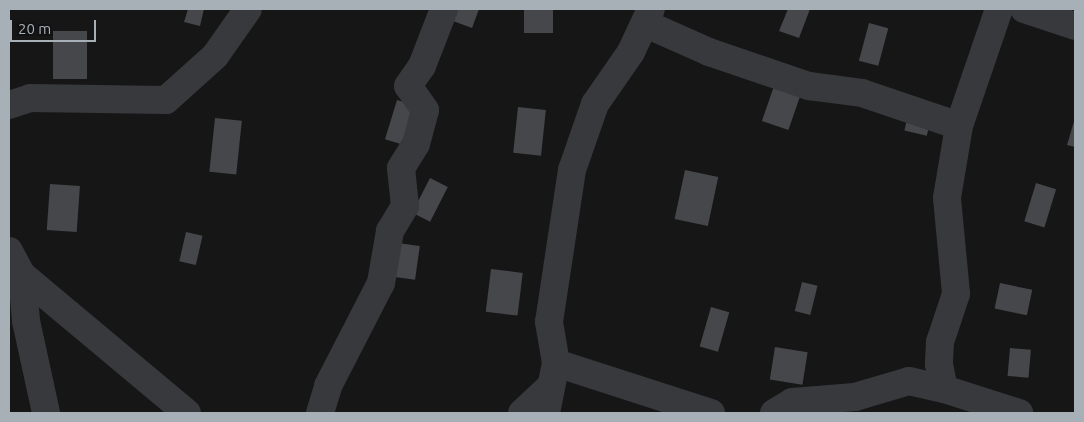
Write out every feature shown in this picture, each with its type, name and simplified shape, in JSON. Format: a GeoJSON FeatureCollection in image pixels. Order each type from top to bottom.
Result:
{"type":"FeatureCollection","features":[{"type":"Feature","properties":{"kind":"street"},"geometry":{"type":"LineString","coordinates":[[9,105],[30,98],[166,100],[216,56],[248,9]]}},
{"type":"Feature","properties":{"kind":"street"},"geometry":{"type":"LineString","coordinates":[[320,413],[328,386],[381,282],[390,231],[405,206],[401,168],[416,144],[425,110],[408,86],[422,66],[444,9]]}},
{"type":"Feature","properties":{"kind":"street"},"geometry":{"type":"LineString","coordinates":[[944,389],[939,350],[956,294],[947,198],[959,126],[999,9]]}},
{"type":"Feature","properties":{"kind":"street"},"geometry":{"type":"LineString","coordinates":[[1024,9],[1075,26]]}},
{"type":"Feature","properties":{"kind":"street"},"geometry":{"type":"LineString","coordinates":[[522,413],[550,388],[549,322],[572,170],[594,104],[649,16],[709,52],[809,86],[862,93],[959,126]]}},
{"type":"Feature","properties":{"kind":"street"},"geometry":{"type":"LineString","coordinates":[[9,251],[22,275],[187,413]]}},
{"type":"Feature","properties":{"kind":"street"},"geometry":{"type":"LineString","coordinates":[[22,275],[26,321],[46,413]]}},
{"type":"Feature","properties":{"kind":"street"},"geometry":{"type":"LineString","coordinates":[[774,413],[792,402],[855,397],[909,381],[944,389],[1019,413]]}},
{"type":"Feature","properties":{"kind":"street"},"geometry":{"type":"LineString","coordinates":[[550,388],[710,413]]}},
{"type":"Feature","properties":{"kind":"building"},"geometry":{"type":"Polygon","coordinates":[[[188,9],[204,9],[200,26],[184,22],[188,9]]]}},
{"type":"Feature","properties":{"kind":"building"},"geometry":{"type":"Polygon","coordinates":[[[458,9],[479,9],[472,28],[453,21],[458,9]]]}},
{"type":"Feature","properties":{"kind":"building"},"geometry":{"type":"Polygon","coordinates":[[[524,9],[553,9],[553,33],[524,33],[524,9]]]}},
{"type":"Feature","properties":{"kind":"building"},"geometry":{"type":"Polygon","coordinates":[[[788,9],[810,9],[799,38],[779,31],[788,9]]]}},
{"type":"Feature","properties":{"kind":"building"},"geometry":{"type":"Polygon","coordinates":[[[869,23],[888,28],[878,66],[859,61],[869,23]]]}},
{"type":"Feature","properties":{"kind":"building"},"geometry":{"type":"Polygon","coordinates":[[[53,31],[87,31],[87,79],[53,79],[53,31]]]}},
{"type":"Feature","properties":{"kind":"building"},"geometry":{"type":"Polygon","coordinates":[[[774,86],[800,95],[788,130],[762,121],[774,86]]]}},
{"type":"Feature","properties":{"kind":"building"},"geometry":{"type":"Polygon","coordinates":[[[397,100],[420,107],[408,146],[385,139],[397,100]]]}},
{"type":"Feature","properties":{"kind":"building"},"geometry":{"type":"Polygon","coordinates":[[[518,107],[546,110],[541,156],[513,153],[518,107]]]}},
{"type":"Feature","properties":{"kind":"building"},"geometry":{"type":"Polygon","coordinates":[[[908,115],[930,120],[927,136],[904,131],[908,115]]]}},
{"type":"Feature","properties":{"kind":"building"},"geometry":{"type":"Polygon","coordinates":[[[215,118],[242,121],[236,175],[209,172],[215,118]]]}},
{"type":"Feature","properties":{"kind":"building"},"geometry":{"type":"Polygon","coordinates":[[[1075,118],[1075,147],[1067,145],[1075,118]]]}},
{"type":"Feature","properties":{"kind":"building"},"geometry":{"type":"Polygon","coordinates":[[[685,170],[718,177],[708,226],[675,219],[685,170]]]}},
{"type":"Feature","properties":{"kind":"building"},"geometry":{"type":"Polygon","coordinates":[[[430,178],[448,187],[430,222],[412,213],[430,178]]]}},
{"type":"Feature","properties":{"kind":"building"},"geometry":{"type":"Polygon","coordinates":[[[1036,183],[1056,189],[1044,227],[1024,221],[1036,183]]]}},
{"type":"Feature","properties":{"kind":"building"},"geometry":{"type":"Polygon","coordinates":[[[50,184],[80,186],[77,232],[47,230],[50,184]]]}},
{"type":"Feature","properties":{"kind":"building"},"geometry":{"type":"Polygon","coordinates":[[[186,232],[203,236],[196,265],[179,261],[186,232]]]}},
{"type":"Feature","properties":{"kind":"building"},"geometry":{"type":"Polygon","coordinates":[[[398,243],[420,246],[415,280],[393,277],[398,243]]]}},
{"type":"Feature","properties":{"kind":"building"},"geometry":{"type":"Polygon","coordinates":[[[491,269],[523,273],[518,316],[486,312],[491,269]]]}},
{"type":"Feature","properties":{"kind":"building"},"geometry":{"type":"Polygon","coordinates":[[[802,282],[818,286],[810,315],[795,311],[802,282]]]}},
{"type":"Feature","properties":{"kind":"building"},"geometry":{"type":"Polygon","coordinates":[[[1000,283],[1032,290],[1027,315],[995,308],[1000,283]]]}},
{"type":"Feature","properties":{"kind":"building"},"geometry":{"type":"Polygon","coordinates":[[[711,307],[729,312],[718,352],[700,346],[711,307]]]}},
{"type":"Feature","properties":{"kind":"building"},"geometry":{"type":"Polygon","coordinates":[[[775,347],[808,352],[802,385],[770,380],[775,347]]]}},
{"type":"Feature","properties":{"kind":"building"},"geometry":{"type":"Polygon","coordinates":[[[1010,348],[1031,350],[1028,378],[1008,376],[1010,348]]]}}]}
